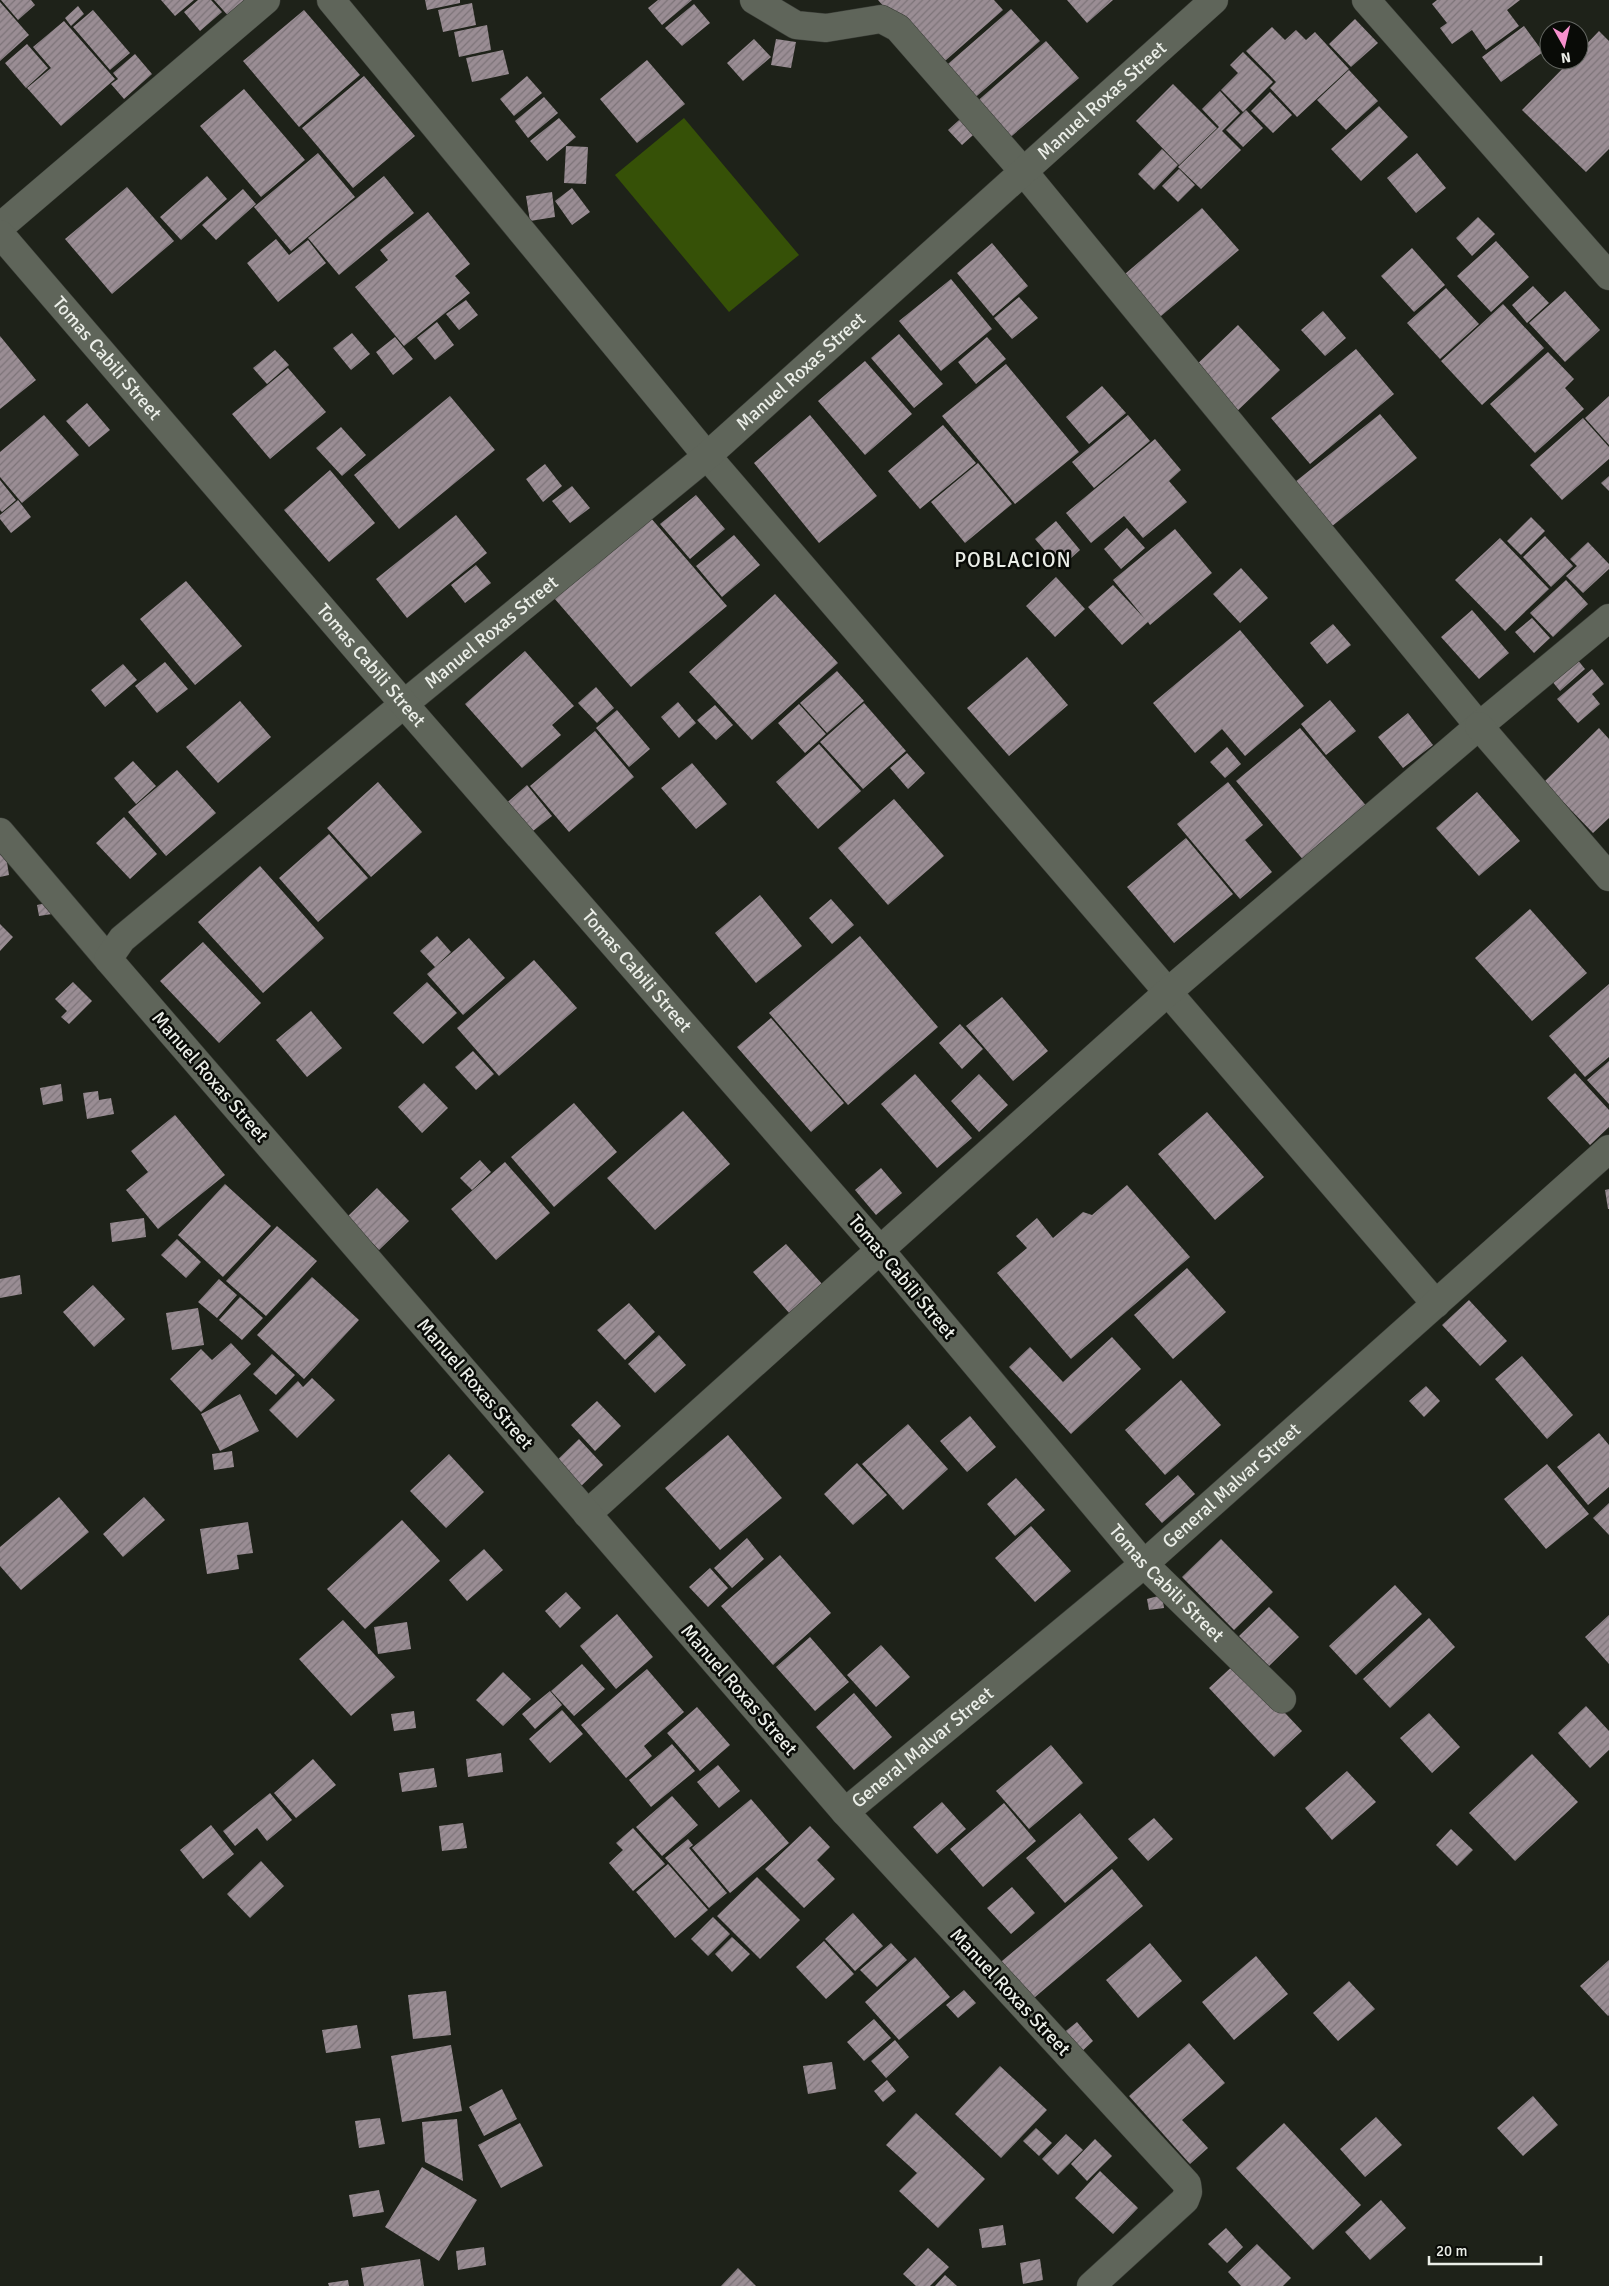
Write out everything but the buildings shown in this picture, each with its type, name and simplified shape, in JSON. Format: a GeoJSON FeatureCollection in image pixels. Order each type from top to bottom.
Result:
{"type":"FeatureCollection","features":[{"type":"Feature","properties":{"kind":"street"},"geometry":{"type":"LineString","coordinates":[[0,227],[266,0]]}},
{"type":"Feature","properties":{"kind":"street"},"geometry":{"type":"LineString","coordinates":[[331,0],[707,456],[1169,991],[1436,1304]]}},
{"type":"Feature","properties":{"kind":"street"},"geometry":{"type":"LineString","coordinates":[[754,0],[796,25],[826,28],[881,20],[898,28],[1023,171],[1479,726],[1609,877]]}},
{"type":"Feature","properties":{"kind":"street","name":"Manuel Roxas Street"},"geometry":{"type":"LineString","coordinates":[[1091,2286],[1185,2200],[1188,2192],[1187,2184],[845,1812],[108,959],[122,939],[404,704],[707,456],[1214,0]]}},
{"type":"Feature","properties":{"kind":"street"},"geometry":{"type":"LineString","coordinates":[[1366,0],[1609,276]]}},
{"type":"Feature","properties":{"kind":"street","name":"Tomas Cabili Street"},"geometry":{"type":"LineString","coordinates":[[0,234],[404,704],[880,1250],[1144,1564],[1282,1699]]}},
{"type":"Feature","properties":{"kind":"street"},"geometry":{"type":"LineString","coordinates":[[587,1514],[1169,991],[1479,726],[1609,618]]}},
{"type":"Feature","properties":{"kind":"street"},"geometry":{"type":"LineString","coordinates":[[0,832],[108,959]]}},
{"type":"Feature","properties":{"kind":"street","name":"General Malvar Street"},"geometry":{"type":"LineString","coordinates":[[845,1812],[1144,1564],[1609,1149]]}},
{"type":"Feature","properties":{"kind":"green space"},"geometry":{"type":"Polygon","coordinates":[[[684,118],[799,255],[729,312],[615,175],[684,118]]]}},
{"type":"Feature","properties":{"kind":"district","name":"POBLACION"},"geometry":{"type":"Point","coordinates":[1013,560]}}]}
